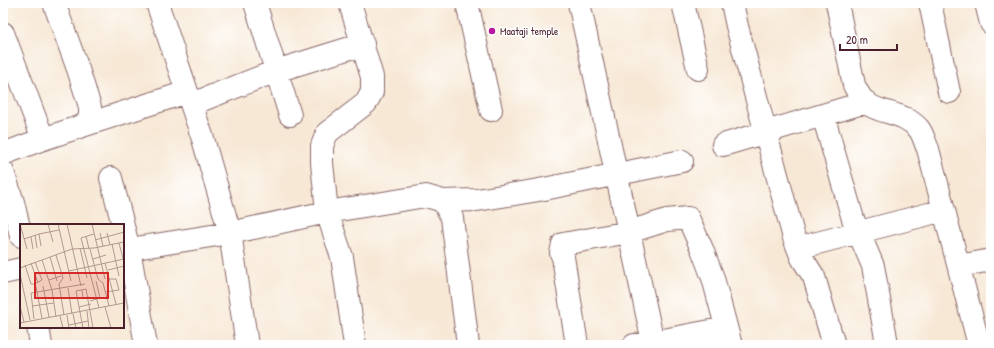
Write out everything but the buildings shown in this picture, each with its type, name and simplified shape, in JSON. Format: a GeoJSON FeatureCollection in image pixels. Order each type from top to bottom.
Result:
{"type":"FeatureCollection","features":[{"type":"Feature","properties":{"kind":"street"},"geometry":{"type":"LineString","coordinates":[[54,3],[90,107],[90,119],[82,126]]}},
{"type":"Feature","properties":{"kind":"street"},"geometry":{"type":"LineString","coordinates":[[157,3],[203,139],[230,233],[248,345]]}},
{"type":"Feature","properties":{"kind":"street"},"geometry":{"type":"LineString","coordinates":[[254,3],[290,115]]}},
{"type":"Feature","properties":{"kind":"street"},"geometry":{"type":"LineString","coordinates":[[350,3],[372,77],[372,92],[366,103],[327,134],[322,146],[322,163],[327,212],[342,257],[356,345]]}},
{"type":"Feature","properties":{"kind":"street"},"geometry":{"type":"LineString","coordinates":[[466,3],[491,110]]}},
{"type":"Feature","properties":{"kind":"street"},"geometry":{"type":"LineString","coordinates":[[577,345],[561,252],[563,244],[629,232],[667,220],[688,218],[702,249],[712,278],[728,336],[644,343],[629,232],[579,3]]}},
{"type":"Feature","properties":{"kind":"street"},"geometry":{"type":"LineString","coordinates":[[683,3],[698,69]]}},
{"type":"Feature","properties":{"kind":"street"},"geometry":{"type":"LineString","coordinates":[[732,3],[798,248],[802,258],[814,277],[834,345]]}},
{"type":"Feature","properties":{"kind":"street"},"geometry":{"type":"LineString","coordinates":[[838,3],[854,85],[859,95],[875,108],[904,117],[919,130],[928,149],[979,345]]}},
{"type":"Feature","properties":{"kind":"street"},"geometry":{"type":"LineString","coordinates":[[930,3],[949,92]]}},
{"type":"Feature","properties":{"kind":"street"},"geometry":{"type":"LineString","coordinates":[[986,3],[991,23]]}},
{"type":"Feature","properties":{"kind":"street"},"geometry":{"type":"LineString","coordinates":[[3,33],[43,139]]}},
{"type":"Feature","properties":{"kind":"street"},"geometry":{"type":"LineString","coordinates":[[3,154],[82,126],[189,98],[363,44]]}},
{"type":"Feature","properties":{"kind":"street"},"geometry":{"type":"LineString","coordinates":[[723,145],[866,102]]}},
{"type":"Feature","properties":{"kind":"street"},"geometry":{"type":"LineString","coordinates":[[823,115],[853,219],[873,266],[886,338],[885,345]]}},
{"type":"Feature","properties":{"kind":"street"},"geometry":{"type":"LineString","coordinates":[[126,250],[230,233],[327,212],[426,196],[443,202],[477,200],[616,175],[682,161]]}},
{"type":"Feature","properties":{"kind":"street"},"geometry":{"type":"LineString","coordinates":[[3,172],[13,202],[20,232]]}},
{"type":"Feature","properties":{"kind":"street"},"geometry":{"type":"LineString","coordinates":[[111,178],[122,224]]}},
{"type":"Feature","properties":{"kind":"street"},"geometry":{"type":"LineString","coordinates":[[443,202],[452,218],[468,345]]}},
{"type":"Feature","properties":{"kind":"street"},"geometry":{"type":"LineString","coordinates":[[798,248],[944,210]]}},
{"type":"Feature","properties":{"kind":"street"},"geometry":{"type":"LineString","coordinates":[[124,234],[146,345]]}},
{"type":"Feature","properties":{"kind":"street"},"geometry":{"type":"LineString","coordinates":[[959,266],[991,260]]}},
{"type":"Feature","properties":{"kind":"street"},"geometry":{"type":"LineString","coordinates":[[3,272],[20,269]]}},
{"type":"Feature","properties":{"kind":"street"},"geometry":{"type":"LineString","coordinates":[[38,328],[41,345]]}},
{"type":"Feature","properties":{"kind":"place","name":"Maataji temple"},"geometry":{"type":"Point","coordinates":[492,31]}}]}
